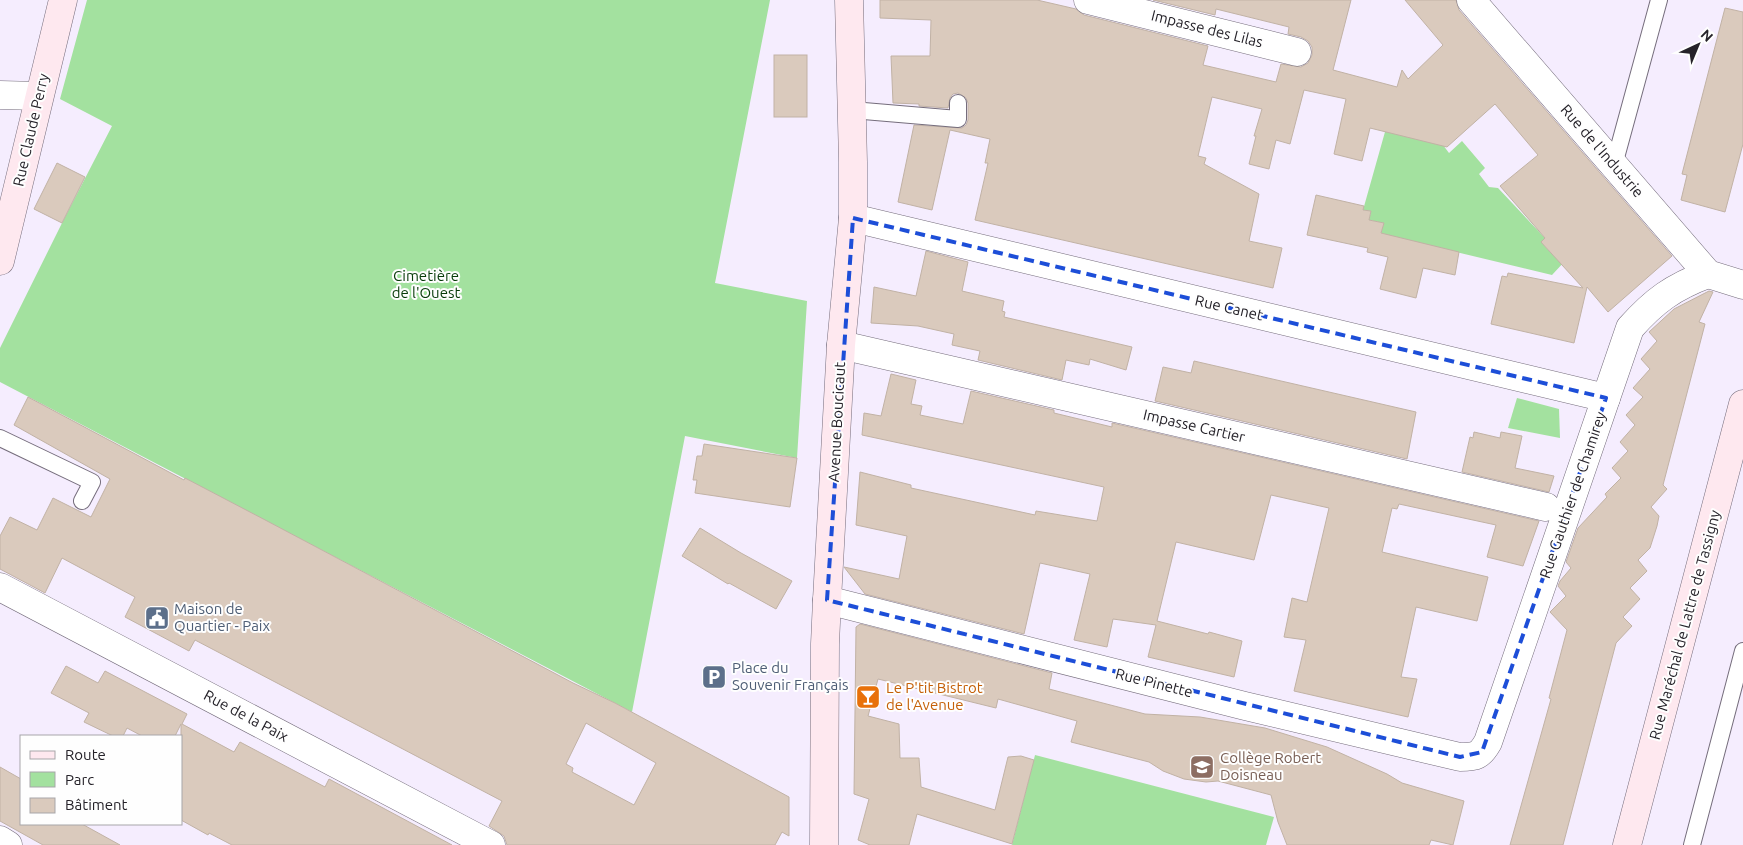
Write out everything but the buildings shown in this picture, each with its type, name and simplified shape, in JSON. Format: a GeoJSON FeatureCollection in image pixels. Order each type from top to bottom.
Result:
{"type":"FeatureCollection","features":[{"type":"Feature","properties":{"kind":"main road","name":"Rue Claude Perry"},"geometry":{"type":"LineString","coordinates":[[0,261],[62,0]]}},
{"type":"Feature","properties":{"kind":"main road","name":"Avenue Boucicaut"},"geometry":{"type":"LineString","coordinates":[[824,845],[827,600],[842,345],[853,218],[849,0]]}},
{"type":"Feature","properties":{"kind":"main road","name":"Rue Maréchal de Lattre de Tassigny"},"geometry":{"type":"LineString","coordinates":[[1627,845],[1743,404]]}},
{"type":"Feature","properties":{"kind":"street","name":"Impasse des Lilas"},"geometry":{"type":"LineString","coordinates":[[1088,0],[1296,52]]}},
{"type":"Feature","properties":{"kind":"street","name":"Rue de l'Industrie"},"geometry":{"type":"LineString","coordinates":[[1471,0],[1708,274]]}},
{"type":"Feature","properties":{"kind":"street"},"geometry":{"type":"LineString","coordinates":[[0,95],[39,96]]}},
{"type":"Feature","properties":{"kind":"street","name":"Rue Canet"},"geometry":{"type":"LineString","coordinates":[[853,218],[1606,398]]}},
{"type":"Feature","properties":{"kind":"street"},"geometry":{"type":"LineString","coordinates":[[1708,274],[1743,285]]}},
{"type":"Feature","properties":{"kind":"street","name":"Rue Gauthier de Chamirey"},"geometry":{"type":"LineString","coordinates":[[1482,752],[1488,742],[1630,328],[1662,297],[1684,283],[1708,274]]}},
{"type":"Feature","properties":{"kind":"street","name":"Impasse Cartier"},"geometry":{"type":"LineString","coordinates":[[842,345],[1546,507]]}},
{"type":"Feature","properties":{"kind":"street","name":"Rue de la Paix"},"geometry":{"type":"LineString","coordinates":[[0,587],[492,845]]}},
{"type":"Feature","properties":{"kind":"street","name":"Rue Pinette"},"geometry":{"type":"LineString","coordinates":[[827,600],[1245,706],[1460,757],[1473,757],[1482,752]]}},
{"type":"Feature","properties":{"kind":"street"},"geometry":{"type":"LineString","coordinates":[[0,840],[8,845]]}},
{"type":"Feature","properties":{"kind":"lane"},"geometry":{"type":"LineString","coordinates":[[1614,165],[1659,0]]}},
{"type":"Feature","properties":{"kind":"lane"},"geometry":{"type":"LineString","coordinates":[[852,110],[958,119],[958,103]]}},
{"type":"Feature","properties":{"kind":"lane"},"geometry":{"type":"LineString","coordinates":[[0,438],[92,482],[82,501]]}},
{"type":"Feature","properties":{"kind":"lane"},"geometry":{"type":"LineString","coordinates":[[1692,845],[1743,651]]}},
{"type":"Feature","properties":{"kind":"highlighted area"},"geometry":{"type":"Polygon","coordinates":[[[853,218],[1606,398],[1482,752],[1460,757],[827,600],[853,218]]]}},
{"type":"Feature","properties":{"kind":"green space","name":"Cimetière de l'Ouest"},"geometry":{"type":"Polygon","coordinates":[[[87,0],[770,0],[715,283],[807,301],[797,458],[685,436],[632,712],[0,382],[0,348],[112,126],[60,99],[87,0]]]}},
{"type":"Feature","properties":{"kind":"green space"},"geometry":{"type":"Polygon","coordinates":[[[1392,107],[1443,145],[1449,153],[1462,141],[1485,168],[1479,174],[1489,187],[1498,188],[1545,238],[1541,242],[1554,256],[1565,261],[1552,275],[1381,234],[1383,223],[1369,220],[1371,211],[1363,210],[1392,107]]]}},
{"type":"Feature","properties":{"kind":"green space"},"geometry":{"type":"Polygon","coordinates":[[[1517,398],[1559,409],[1560,438],[1508,428],[1517,398]]]}},
{"type":"Feature","properties":{"kind":"green space"},"geometry":{"type":"Polygon","coordinates":[[[1035,755],[1274,817],[1266,845],[1012,845],[1035,755]]]}},
{"type":"Feature","properties":{"kind":"place","name":"Maison de Quartier - Paix"},"geometry":{"type":"Point","coordinates":[157,618]}},
{"type":"Feature","properties":{"kind":"place","name":"Place du Souvenir Français"},"geometry":{"type":"Point","coordinates":[714,677]}},
{"type":"Feature","properties":{"kind":"place","name":"Le P'tit Bistrot de l'Avenue"},"geometry":{"type":"Point","coordinates":[868,697]}},
{"type":"Feature","properties":{"kind":"place","name":"Collège Robert Doisneau"},"geometry":{"type":"Point","coordinates":[1202,767]}}]}
